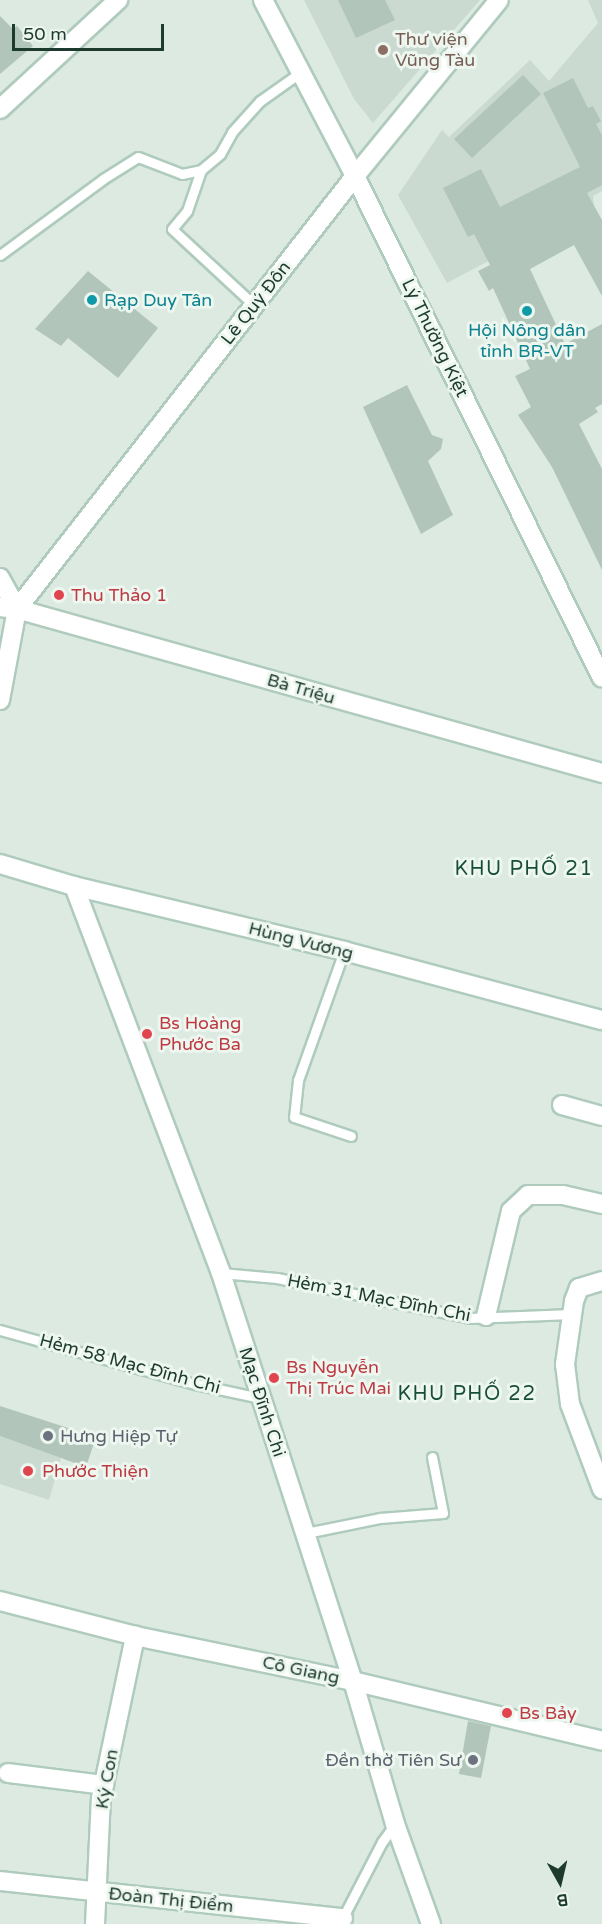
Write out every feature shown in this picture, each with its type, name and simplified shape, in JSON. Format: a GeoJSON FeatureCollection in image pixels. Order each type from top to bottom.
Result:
{"type":"FeatureCollection","features":[{"type":"Feature","properties":{"kind":"street"},"geometry":{"type":"LineString","coordinates":[[0,109],[118,0]]}},
{"type":"Feature","properties":{"kind":"street","name":"Lý Thường Kiệt"},"geometry":{"type":"LineString","coordinates":[[263,0],[355,176],[602,678]]}},
{"type":"Feature","properties":{"kind":"street","name":"Lê Quý Đôn"},"geometry":{"type":"LineString","coordinates":[[8,608],[499,0]]}},
{"type":"Feature","properties":{"kind":"street"},"geometry":{"type":"LineString","coordinates":[[0,578],[8,608],[0,700]]}},
{"type":"Feature","properties":{"kind":"street","name":"Bà Triệu"},"geometry":{"type":"LineString","coordinates":[[8,608],[602,773]]}},
{"type":"Feature","properties":{"kind":"street","name":"Hùng Vương"},"geometry":{"type":"LineString","coordinates":[[0,864],[74,886],[344,951],[602,1020]]}},
{"type":"Feature","properties":{"kind":"street","name":"Mạc Đĩnh Chi"},"geometry":{"type":"LineString","coordinates":[[74,886],[221,1273],[353,1681],[395,1824],[431,1924]]}},
{"type":"Feature","properties":{"kind":"street"},"geometry":{"type":"LineString","coordinates":[[562,1105],[602,1116]]}},
{"type":"Feature","properties":{"kind":"street"},"geometry":{"type":"LineString","coordinates":[[486,1316],[511,1211],[528,1195],[563,1195],[602,1204]]}},
{"type":"Feature","properties":{"kind":"street"},"geometry":{"type":"LineString","coordinates":[[602,1281],[579,1288],[572,1314],[565,1364],[570,1404],[602,1489]]}},
{"type":"Feature","properties":{"kind":"street","name":"Cô Giang"},"geometry":{"type":"LineString","coordinates":[[0,1601],[135,1636],[353,1681],[602,1741]]}},
{"type":"Feature","properties":{"kind":"street","name":"Ký Con"},"geometry":{"type":"LineString","coordinates":[[95,1924],[104,1785],[135,1636]]}},
{"type":"Feature","properties":{"kind":"street"},"geometry":{"type":"LineString","coordinates":[[8,1773],[104,1785]]}},
{"type":"Feature","properties":{"kind":"street","name":"Đoàn Thị Điểm"},"geometry":{"type":"LineString","coordinates":[[0,1881],[341,1921]]}},
{"type":"Feature","properties":{"kind":"lane"},"geometry":{"type":"LineString","coordinates":[[0,255],[103,179],[138,158],[182,174],[201,170],[220,154],[232,132],[260,101],[301,72]]}},
{"type":"Feature","properties":{"kind":"lane"},"geometry":{"type":"LineString","coordinates":[[201,170],[187,211],[172,229],[254,305]]}},
{"type":"Feature","properties":{"kind":"lane"},"geometry":{"type":"LineString","coordinates":[[344,951],[298,1080],[294,1117],[351,1136]]}},
{"type":"Feature","properties":{"kind":"lane","name":"Hẻm 31 Mạc Đĩnh Chi"},"geometry":{"type":"LineString","coordinates":[[221,1273],[277,1278],[470,1318],[572,1314]]}},
{"type":"Feature","properties":{"kind":"lane","name":"Hẻm 58 Mạc Đĩnh Chi"},"geometry":{"type":"LineString","coordinates":[[0,1330],[169,1377],[260,1398]]}},
{"type":"Feature","properties":{"kind":"lane"},"geometry":{"type":"LineString","coordinates":[[306,1533],[380,1518],[444,1513],[432,1457]]}},
{"type":"Feature","properties":{"kind":"lane"},"geometry":{"type":"LineString","coordinates":[[341,1921],[382,1842],[395,1824]]}},
{"type":"Feature","properties":{"kind":"shaded area","name":"Thư viện Vũng Tàu"},"geometry":{"type":"Polygon","coordinates":[[[304,0],[480,0],[373,123],[354,99],[304,0]]]}},
{"type":"Feature","properties":{"kind":"shaded area"},"geometry":{"type":"Polygon","coordinates":[[[588,0],[602,0],[602,191],[593,196],[594,205],[447,283],[398,195],[442,130],[449,137],[530,60],[549,81],[598,23],[588,0]]]}},
{"type":"Feature","properties":{"kind":"shaded area","name":"Phước Thiện"},"geometry":{"type":"Polygon","coordinates":[[[0,1436],[61,1458],[49,1500],[0,1484],[0,1436]]]}},
{"type":"Feature","properties":{"kind":"building"},"geometry":{"type":"Polygon","coordinates":[[[338,0],[385,0],[395,20],[356,38],[338,0]]]}},
{"type":"Feature","properties":{"kind":"building"},"geometry":{"type":"Polygon","coordinates":[[[0,16],[13,29],[17,26],[33,46],[0,74],[0,16]]]}},
{"type":"Feature","properties":{"kind":"building"},"geometry":{"type":"Polygon","coordinates":[[[523,75],[541,94],[472,158],[454,139],[523,75]]]}},
{"type":"Feature","properties":{"kind":"building"},"geometry":{"type":"Polygon","coordinates":[[[573,78],[588,108],[593,106],[601,121],[596,124],[602,135],[602,185],[587,193],[602,220],[602,296],[574,245],[530,269],[565,344],[602,324],[602,404],[595,408],[598,412],[579,424],[602,469],[602,570],[552,467],[518,415],[531,407],[515,376],[530,369],[493,288],[489,291],[478,271],[490,265],[474,234],[468,237],[443,188],[481,169],[500,207],[580,167],[543,93],[573,78]]]}},
{"type":"Feature","properties":{"kind":"building","name":"Rạp Duy Tân"},"geometry":{"type":"Polygon","coordinates":[[[88,271],[158,328],[118,378],[68,338],[61,346],[35,329],[88,271]]]}},
{"type":"Feature","properties":{"kind":"building"},"geometry":{"type":"Polygon","coordinates":[[[407,385],[432,435],[443,439],[441,449],[428,461],[453,515],[421,534],[363,407],[407,385]]]}},
{"type":"Feature","properties":{"kind":"building","name":"Hưng Hiệp Tự"},"geometry":{"type":"Polygon","coordinates":[[[0,1406],[96,1437],[86,1467],[0,1436],[0,1406]]]}},
{"type":"Feature","properties":{"kind":"building","name":"Đền thờ Tiên Sư"},"geometry":{"type":"Polygon","coordinates":[[[468,1721],[491,1726],[481,1778],[459,1774],[468,1721]]]}},
{"type":"Feature","properties":{"kind":"place","name":"Thư viện Vũng Tàu"},"geometry":{"type":"Point","coordinates":[383,50]}},
{"type":"Feature","properties":{"kind":"place","name":"Rạp Duy Tân"},"geometry":{"type":"Point","coordinates":[92,300]}},
{"type":"Feature","properties":{"kind":"place","name":"Hội Nông dân tỉnh BR-VT"},"geometry":{"type":"Point","coordinates":[527,311]}},
{"type":"Feature","properties":{"kind":"place","name":"Thu Thảo 1"},"geometry":{"type":"Point","coordinates":[59,595]}},
{"type":"Feature","properties":{"kind":"place","name":"Bs Hoàng Phước Ba"},"geometry":{"type":"Point","coordinates":[147,1034]}},
{"type":"Feature","properties":{"kind":"place","name":"Bs Nguyễn Thị Trúc Mai"},"geometry":{"type":"Point","coordinates":[274,1378]}},
{"type":"Feature","properties":{"kind":"place","name":"Hưng Hiệp Tự"},"geometry":{"type":"Point","coordinates":[48,1436]}},
{"type":"Feature","properties":{"kind":"place","name":"Phước Thiện"},"geometry":{"type":"Point","coordinates":[28,1471]}},
{"type":"Feature","properties":{"kind":"place","name":"Bs Bảy"},"geometry":{"type":"Point","coordinates":[507,1713]}},
{"type":"Feature","properties":{"kind":"place","name":"Đền thờ Tiên Sư"},"geometry":{"type":"Point","coordinates":[473,1760]}},
{"type":"Feature","properties":{"kind":"district","name":"KHU PHỐ 21"},"geometry":{"type":"Point","coordinates":[524,869]}},
{"type":"Feature","properties":{"kind":"district","name":"KHU PHỐ 22"},"geometry":{"type":"Point","coordinates":[467,1394]}}]}
